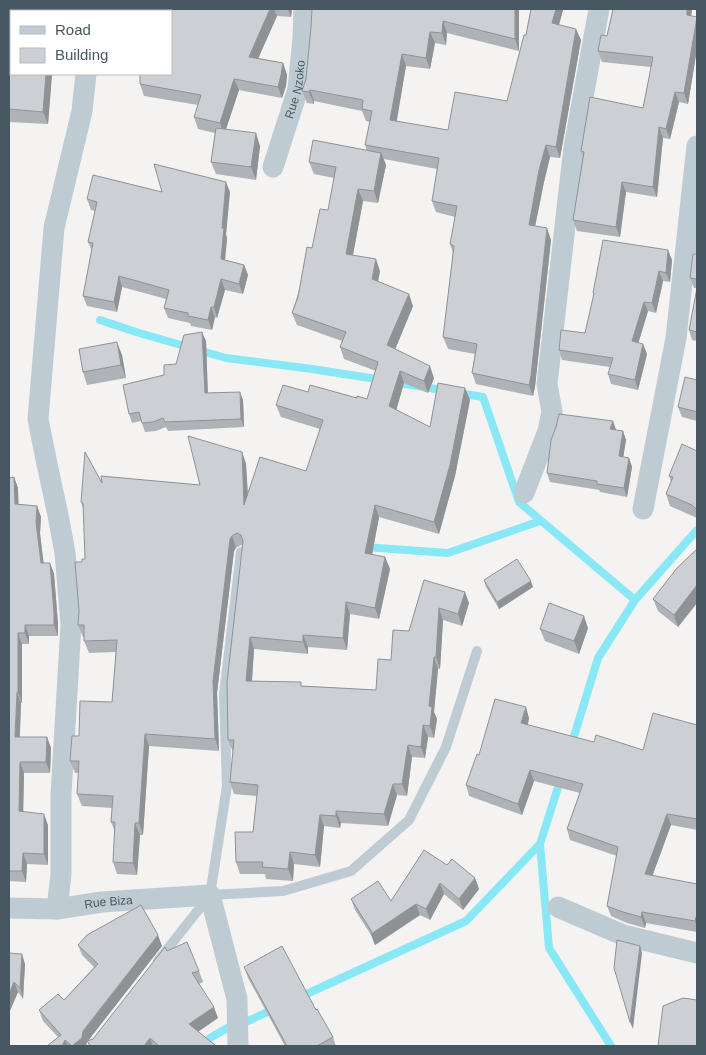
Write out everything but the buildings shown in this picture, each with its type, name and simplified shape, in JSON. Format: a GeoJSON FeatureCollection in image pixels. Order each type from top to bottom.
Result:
{"type":"FeatureCollection","features":[{"type":"Feature","properties":{"kind":"street","name":"Rue Nzoko"},"geometry":{"type":"LineString","coordinates":[[273,167],[298,89],[304,9]]}},
{"type":"Feature","properties":{"kind":"street"},"geometry":{"type":"LineString","coordinates":[[524,493],[548,431],[552,412],[547,384],[574,147],[599,9]]}},
{"type":"Feature","properties":{"kind":"street"},"geometry":{"type":"LineString","coordinates":[[57,909],[61,874],[61,795],[71,624],[65,553],[38,420],[54,228],[82,111],[86,75]]}},
{"type":"Feature","properties":{"kind":"street"},"geometry":{"type":"LineString","coordinates":[[642,509],[676,338],[697,146]]}},
{"type":"Feature","properties":{"kind":"street"},"geometry":{"type":"LineString","coordinates":[[210,894],[237,999],[238,1046]]}},
{"type":"Feature","properties":{"kind":"street","name":"Rue Biza"},"geometry":{"type":"LineString","coordinates":[[9,908],[57,909],[102,902],[210,894]]}},
{"type":"Feature","properties":{"kind":"street"},"geometry":{"type":"LineString","coordinates":[[558,908],[623,935],[697,953]]}},
{"type":"Feature","properties":{"kind":"lane"},"geometry":{"type":"LineString","coordinates":[[151,970],[210,894],[227,786],[224,694],[241,552]]}},
{"type":"Feature","properties":{"kind":"lane"},"geometry":{"type":"LineString","coordinates":[[210,894],[283,891],[351,871],[409,820],[446,747],[478,651]]}},
{"type":"Feature","properties":{"kind":"waterway"},"geometry":{"type":"LineString","coordinates":[[100,320],[226,358],[383,380]]}},
{"type":"Feature","properties":{"kind":"waterway"},"geometry":{"type":"LineString","coordinates":[[394,382],[447,391]]}},
{"type":"Feature","properties":{"kind":"waterway"},"geometry":{"type":"LineString","coordinates":[[458,393],[483,397],[519,502],[635,600]]}},
{"type":"Feature","properties":{"kind":"waterway"},"geometry":{"type":"LineString","coordinates":[[365,547],[448,553],[540,521]]}},
{"type":"Feature","properties":{"kind":"waterway"},"geometry":{"type":"LineString","coordinates":[[571,746],[598,658],[635,600],[697,530]]}},
{"type":"Feature","properties":{"kind":"waterway"},"geometry":{"type":"LineString","coordinates":[[300,997],[466,921],[540,844],[561,778]]}},
{"type":"Feature","properties":{"kind":"waterway"},"geometry":{"type":"LineString","coordinates":[[540,844],[549,948],[611,1046]]}},
{"type":"Feature","properties":{"kind":"waterway"},"geometry":{"type":"LineString","coordinates":[[248,1021],[276,1008]]}},
{"type":"Feature","properties":{"kind":"waterway"},"geometry":{"type":"LineString","coordinates":[[198,1046],[229,1027]]}}]}
